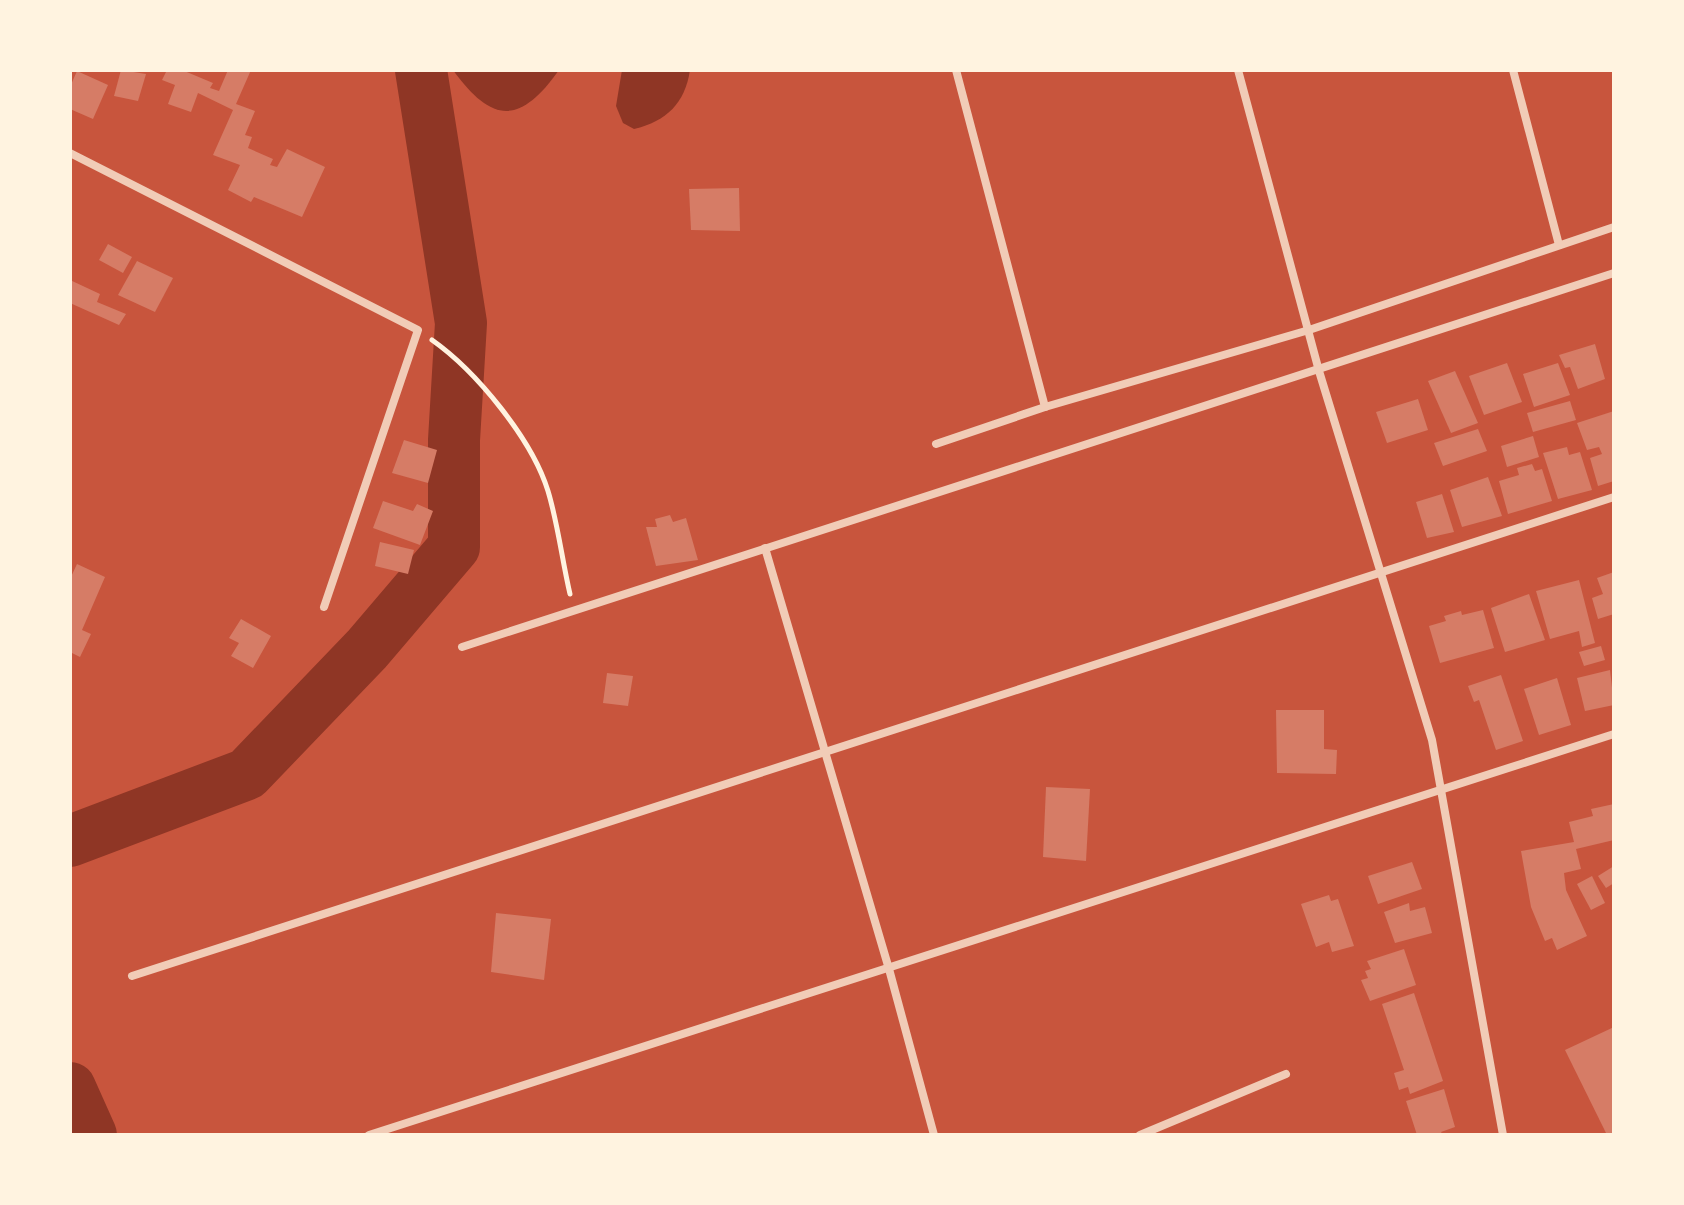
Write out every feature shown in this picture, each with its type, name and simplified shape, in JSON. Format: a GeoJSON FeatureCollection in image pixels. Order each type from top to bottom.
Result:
{"type":"FeatureCollection","features":[{"type":"Feature","properties":{"kind":"street"},"geometry":{"type":"LineString","coordinates":[[956,70],[1045,407]]}},
{"type":"Feature","properties":{"kind":"street"},"geometry":{"type":"LineString","coordinates":[[1238,70],[1319,371],[1382,573],[1443,788],[1503,1135]]}},
{"type":"Feature","properties":{"kind":"street"},"geometry":{"type":"LineString","coordinates":[[1513,70],[1559,245]]}},
{"type":"Feature","properties":{"kind":"street"},"geometry":{"type":"LineString","coordinates":[[70,153],[418,330],[324,607]]}},
{"type":"Feature","properties":{"kind":"street"},"geometry":{"type":"LineString","coordinates":[[936,444],[1045,407],[1309,330],[1614,227]]}},
{"type":"Feature","properties":{"kind":"street"},"geometry":{"type":"LineString","coordinates":[[462,647],[1614,273]]}},
{"type":"Feature","properties":{"kind":"street"},"geometry":{"type":"LineString","coordinates":[[132,976],[1614,497]]}},
{"type":"Feature","properties":{"kind":"street"},"geometry":{"type":"LineString","coordinates":[[765,548],[889,969],[934,1135]]}},
{"type":"Feature","properties":{"kind":"street"},"geometry":{"type":"LineString","coordinates":[[369,1135],[1614,734]]}},
{"type":"Feature","properties":{"kind":"street"},"geometry":{"type":"LineString","coordinates":[[1140,1135],[1286,1074]]}},
{"type":"Feature","properties":{"kind":"path"},"geometry":{"type":"LineString","coordinates":[[442,347],[473,373],[514,427],[547,488],[573,611]]}},
{"type":"Feature","properties":{"kind":"shaded area"},"geometry":{"type":"Polygon","coordinates":[[[453,70],[559,70],[531,101],[506,111],[481,101],[453,70]]]}},
{"type":"Feature","properties":{"kind":"shaded area"},"geometry":{"type":"Polygon","coordinates":[[[622,70],[690,70],[684,92],[672,109],[656,121],[634,129],[623,123],[616,106],[622,70]]]}},
{"type":"Feature","properties":{"kind":"building"},"geometry":{"type":"Polygon","coordinates":[[[121,70],[146,74],[138,101],[114,96],[121,70]]]}},
{"type":"Feature","properties":{"kind":"building"},"geometry":{"type":"Polygon","coordinates":[[[167,70],[182,70],[213,83],[210,88],[219,91],[228,70],[251,70],[236,104],[255,111],[245,135],[252,137],[248,148],[273,159],[270,165],[277,167],[287,149],[325,167],[302,217],[254,197],[251,202],[228,190],[240,165],[213,155],[233,110],[198,93],[191,112],[168,104],[175,85],[162,80],[167,70]]]}},
{"type":"Feature","properties":{"kind":"building"},"geometry":{"type":"Polygon","coordinates":[[[77,71],[108,85],[93,119],[70,109],[70,87],[77,71]]]}},
{"type":"Feature","properties":{"kind":"building"},"geometry":{"type":"Polygon","coordinates":[[[739,188],[740,231],[691,230],[689,189],[739,188]]]}},
{"type":"Feature","properties":{"kind":"building"},"geometry":{"type":"Polygon","coordinates":[[[108,244],[132,257],[123,273],[99,260],[108,244]]]}},
{"type":"Feature","properties":{"kind":"building"},"geometry":{"type":"Polygon","coordinates":[[[137,261],[173,278],[155,312],[118,295],[137,261]]]}},
{"type":"Feature","properties":{"kind":"building"},"geometry":{"type":"Polygon","coordinates":[[[70,280],[100,294],[97,302],[126,314],[119,325],[70,303],[70,280]]]}},
{"type":"Feature","properties":{"kind":"building"},"geometry":{"type":"Polygon","coordinates":[[[1595,344],[1605,379],[1578,389],[1570,367],[1565,368],[1559,355],[1595,344]]]}},
{"type":"Feature","properties":{"kind":"building"},"geometry":{"type":"Polygon","coordinates":[[[1507,363],[1522,402],[1484,415],[1469,376],[1507,363]]]}},
{"type":"Feature","properties":{"kind":"building"},"geometry":{"type":"Polygon","coordinates":[[[1558,363],[1570,395],[1534,407],[1523,374],[1558,363]]]}},
{"type":"Feature","properties":{"kind":"building"},"geometry":{"type":"Polygon","coordinates":[[[1455,371],[1478,423],[1451,433],[1428,381],[1455,371]]]}},
{"type":"Feature","properties":{"kind":"building"},"geometry":{"type":"Polygon","coordinates":[[[1418,399],[1428,430],[1387,443],[1376,412],[1418,399]]]}},
{"type":"Feature","properties":{"kind":"building"},"geometry":{"type":"Polygon","coordinates":[[[1570,401],[1576,420],[1533,432],[1527,413],[1570,401]]]}},
{"type":"Feature","properties":{"kind":"building"},"geometry":{"type":"Polygon","coordinates":[[[1614,411],[1614,481],[1598,486],[1590,458],[1602,454],[1599,447],[1587,450],[1577,423],[1614,411]]]}},
{"type":"Feature","properties":{"kind":"building"},"geometry":{"type":"Polygon","coordinates":[[[1478,429],[1487,451],[1443,466],[1434,443],[1478,429]]]}},
{"type":"Feature","properties":{"kind":"building"},"geometry":{"type":"Polygon","coordinates":[[[1533,436],[1539,457],[1507,467],[1501,446],[1533,436]]]}},
{"type":"Feature","properties":{"kind":"building"},"geometry":{"type":"Polygon","coordinates":[[[404,440],[437,450],[428,483],[392,473],[404,440]]]}},
{"type":"Feature","properties":{"kind":"building"},"geometry":{"type":"Polygon","coordinates":[[[1567,447],[1569,455],[1580,452],[1592,490],[1558,499],[1543,453],[1567,447]]]}},
{"type":"Feature","properties":{"kind":"building"},"geometry":{"type":"Polygon","coordinates":[[[1532,464],[1535,471],[1542,469],[1552,501],[1508,514],[1499,481],[1519,475],[1517,468],[1532,464]]]}},
{"type":"Feature","properties":{"kind":"building"},"geometry":{"type":"Polygon","coordinates":[[[1488,477],[1502,516],[1462,527],[1450,490],[1488,477]]]}},
{"type":"Feature","properties":{"kind":"building"},"geometry":{"type":"Polygon","coordinates":[[[1442,494],[1454,532],[1427,538],[1416,502],[1442,494]]]}},
{"type":"Feature","properties":{"kind":"building"},"geometry":{"type":"Polygon","coordinates":[[[383,501],[413,511],[417,504],[433,511],[420,545],[373,528],[383,501]]]}},
{"type":"Feature","properties":{"kind":"building"},"geometry":{"type":"Polygon","coordinates":[[[670,515],[673,522],[686,518],[698,560],[656,566],[646,527],[657,527],[655,519],[670,515]]]}},
{"type":"Feature","properties":{"kind":"building"},"geometry":{"type":"Polygon","coordinates":[[[380,542],[414,550],[408,574],[375,566],[380,542]]]}},
{"type":"Feature","properties":{"kind":"building"},"geometry":{"type":"Polygon","coordinates":[[[77,564],[105,577],[82,630],[91,634],[80,657],[70,652],[70,579],[77,564]]]}},
{"type":"Feature","properties":{"kind":"building"},"geometry":{"type":"Polygon","coordinates":[[[1614,572],[1614,614],[1598,619],[1592,598],[1603,594],[1597,578],[1614,572]]]}},
{"type":"Feature","properties":{"kind":"building"},"geometry":{"type":"Polygon","coordinates":[[[1579,580],[1595,643],[1582,647],[1579,631],[1550,639],[1536,591],[1579,580]]]}},
{"type":"Feature","properties":{"kind":"building"},"geometry":{"type":"Polygon","coordinates":[[[1529,594],[1545,640],[1505,652],[1491,608],[1529,594]]]}},
{"type":"Feature","properties":{"kind":"building"},"geometry":{"type":"Polygon","coordinates":[[[1483,610],[1494,648],[1440,663],[1429,626],[1446,621],[1444,616],[1483,610]]]}},
{"type":"Feature","properties":{"kind":"building"},"geometry":{"type":"Polygon","coordinates":[[[241,619],[271,636],[253,668],[231,656],[239,643],[229,638],[241,619]]]}},
{"type":"Feature","properties":{"kind":"building"},"geometry":{"type":"Polygon","coordinates":[[[1601,646],[1605,660],[1584,666],[1579,652],[1601,646]]]}},
{"type":"Feature","properties":{"kind":"building"},"geometry":{"type":"Polygon","coordinates":[[[1610,670],[1614,705],[1585,711],[1577,678],[1610,670]]]}},
{"type":"Feature","properties":{"kind":"building"},"geometry":{"type":"Polygon","coordinates":[[[607,673],[633,676],[628,706],[603,703],[607,673]]]}},
{"type":"Feature","properties":{"kind":"building"},"geometry":{"type":"Polygon","coordinates":[[[1501,675],[1523,741],[1496,750],[1479,700],[1474,702],[1468,686],[1501,675]]]}},
{"type":"Feature","properties":{"kind":"building"},"geometry":{"type":"Polygon","coordinates":[[[1557,678],[1571,725],[1539,735],[1524,689],[1557,678]]]}},
{"type":"Feature","properties":{"kind":"building"},"geometry":{"type":"Polygon","coordinates":[[[1276,710],[1324,710],[1324,749],[1337,750],[1336,774],[1277,773],[1276,710]]]}},
{"type":"Feature","properties":{"kind":"building"},"geometry":{"type":"Polygon","coordinates":[[[1046,787],[1090,789],[1086,861],[1043,857],[1046,787]]]}},
{"type":"Feature","properties":{"kind":"building"},"geometry":{"type":"Polygon","coordinates":[[[1614,804],[1614,840],[1576,849],[1581,869],[1564,873],[1566,890],[1587,936],[1557,950],[1552,938],[1545,941],[1531,907],[1521,851],[1574,842],[1569,822],[1593,816],[1591,809],[1614,804]]]}},
{"type":"Feature","properties":{"kind":"building"},"geometry":{"type":"Polygon","coordinates":[[[1412,862],[1422,889],[1378,904],[1368,876],[1412,862]]]}},
{"type":"Feature","properties":{"kind":"building"},"geometry":{"type":"Polygon","coordinates":[[[1614,866],[1614,883],[1606,888],[1598,876],[1614,866]]]}},
{"type":"Feature","properties":{"kind":"building"},"geometry":{"type":"Polygon","coordinates":[[[1592,876],[1605,903],[1591,910],[1577,884],[1592,876]]]}},
{"type":"Feature","properties":{"kind":"building"},"geometry":{"type":"Polygon","coordinates":[[[1329,895],[1331,901],[1338,899],[1354,946],[1332,952],[1329,942],[1316,947],[1301,904],[1329,895]]]}},
{"type":"Feature","properties":{"kind":"building"},"geometry":{"type":"Polygon","coordinates":[[[1409,903],[1410,911],[1425,907],[1432,933],[1395,943],[1384,912],[1409,903]]]}},
{"type":"Feature","properties":{"kind":"building"},"geometry":{"type":"Polygon","coordinates":[[[496,913],[551,919],[544,980],[491,972],[496,913]]]}},
{"type":"Feature","properties":{"kind":"building"},"geometry":{"type":"Polygon","coordinates":[[[1404,949],[1416,985],[1370,1001],[1361,980],[1368,978],[1365,971],[1371,969],[1367,961],[1404,949]]]}},
{"type":"Feature","properties":{"kind":"building"},"geometry":{"type":"Polygon","coordinates":[[[1414,993],[1443,1081],[1410,1094],[1408,1087],[1399,1090],[1394,1073],[1404,1070],[1382,1004],[1414,993]]]}},
{"type":"Feature","properties":{"kind":"building"},"geometry":{"type":"Polygon","coordinates":[[[1614,1027],[1614,1135],[1607,1135],[1565,1050],[1614,1027]]]}},
{"type":"Feature","properties":{"kind":"building"},"geometry":{"type":"Polygon","coordinates":[[[1444,1089],[1455,1127],[1441,1132],[1443,1135],[1417,1135],[1406,1101],[1444,1089]]]}},
{"type":"Feature","properties":{"kind":"waterway"},"geometry":{"type":"LineString","coordinates":[[70,841],[247,774],[367,649],[454,547],[454,440],[461,323],[421,70]]}},
{"type":"Feature","properties":{"kind":"waterway"},"geometry":{"type":"LineString","coordinates":[[70,1088],[91,1135]]}}]}
